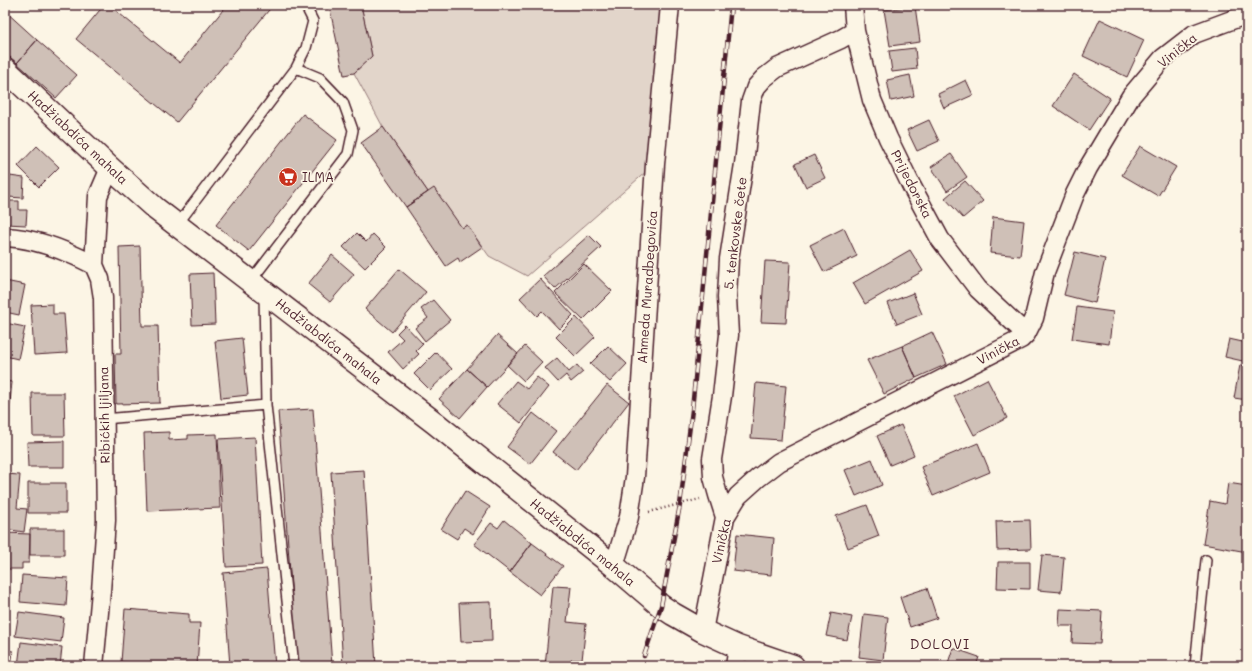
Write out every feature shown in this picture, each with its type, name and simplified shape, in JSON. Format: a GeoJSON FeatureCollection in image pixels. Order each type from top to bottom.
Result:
{"type":"FeatureCollection","features":[{"type":"Feature","properties":{"kind":"street","name":"Ahmeda Muradbegovića"},"geometry":{"type":"LineString","coordinates":[[614,566],[629,517],[635,477],[655,164],[670,5]]}},
{"type":"Feature","properties":{"kind":"street","name":"Prijedorska"},"geometry":{"type":"LineString","coordinates":[[853,5],[856,32],[872,100],[888,138],[940,239],[978,289],[1026,334]]}},
{"type":"Feature","properties":{"kind":"street","name":"Vinička"},"geometry":{"type":"LineString","coordinates":[[703,631],[725,517],[738,496],[779,462],[1021,339],[1026,334],[1034,318],[1045,272],[1075,194],[1088,168],[1131,96],[1163,58],[1194,34],[1237,18],[1247,16]]}},
{"type":"Feature","properties":{"kind":"street","name":"5. tenkovske čete"},"geometry":{"type":"LineString","coordinates":[[725,517],[713,477],[712,459],[722,396],[729,334],[727,297],[729,259],[744,164],[751,101],[756,87],[764,78],[777,68],[856,32]]}},
{"type":"Feature","properties":{"kind":"street","name":"Hadžiabdića mahala"},"geometry":{"type":"LineString","coordinates":[[5,69],[110,168],[156,209],[435,422],[614,566],[660,606],[703,631],[736,656],[793,666]]}},
{"type":"Feature","properties":{"kind":"street","name":"Ribićkih ljiljana"},"geometry":{"type":"LineString","coordinates":[[94,666],[106,520],[103,298],[100,279],[94,266],[98,196],[110,168]]}},
{"type":"Feature","properties":{"kind":"street"},"geometry":{"type":"LineString","coordinates":[[5,237],[34,241],[70,253],[94,266]]}},
{"type":"Feature","properties":{"kind":"lane"},"geometry":{"type":"LineString","coordinates":[[177,225],[296,68],[306,48],[313,21],[305,5]]}},
{"type":"Feature","properties":{"kind":"lane"},"geometry":{"type":"LineString","coordinates":[[294,666],[266,405],[257,286],[348,154],[353,130],[343,102],[325,82],[320,78],[296,68]]}},
{"type":"Feature","properties":{"kind":"lane"},"geometry":{"type":"LineString","coordinates":[[104,419],[266,405]]}},
{"type":"Feature","properties":{"kind":"lane"},"geometry":{"type":"LineString","coordinates":[[1194,666],[1206,560]]}},
{"type":"Feature","properties":{"kind":"path"},"geometry":{"type":"LineString","coordinates":[[629,517],[718,495]]}},
{"type":"Feature","properties":{"kind":"shaded area"},"geometry":{"type":"Polygon","coordinates":[[[361,5],[670,5],[655,164],[527,276],[489,256],[467,225],[462,228],[428,192],[383,127],[354,73],[372,56],[361,5]]]}},
{"type":"Feature","properties":{"kind":"building"},"geometry":{"type":"Polygon","coordinates":[[[104,5],[109,5],[180,63],[227,5],[273,5],[177,122],[76,39],[104,5]]]}},
{"type":"Feature","properties":{"kind":"building"},"geometry":{"type":"Polygon","coordinates":[[[329,5],[361,5],[372,56],[354,73],[344,75],[329,5]]]}},
{"type":"Feature","properties":{"kind":"building"},"geometry":{"type":"Polygon","coordinates":[[[915,6],[920,42],[890,46],[884,10],[915,6]]]}},
{"type":"Feature","properties":{"kind":"building"},"geometry":{"type":"Polygon","coordinates":[[[5,11],[37,40],[17,63],[5,53],[5,11]]]}},
{"type":"Feature","properties":{"kind":"building"},"geometry":{"type":"Polygon","coordinates":[[[1100,19],[1144,40],[1127,77],[1083,56],[1100,19]]]}},
{"type":"Feature","properties":{"kind":"building"},"geometry":{"type":"Polygon","coordinates":[[[37,40],[77,75],[56,98],[17,63],[37,40]]]}},
{"type":"Feature","properties":{"kind":"building"},"geometry":{"type":"Polygon","coordinates":[[[915,48],[917,69],[892,72],[889,51],[915,48]]]}},
{"type":"Feature","properties":{"kind":"building"},"geometry":{"type":"Polygon","coordinates":[[[1074,74],[1110,98],[1089,130],[1053,106],[1074,74]]]}},
{"type":"Feature","properties":{"kind":"building"},"geometry":{"type":"Polygon","coordinates":[[[910,75],[914,96],[891,101],[887,80],[910,75]]]}},
{"type":"Feature","properties":{"kind":"building"},"geometry":{"type":"Polygon","coordinates":[[[966,80],[973,95],[944,108],[938,94],[966,80]]]}},
{"type":"Feature","properties":{"kind":"building"},"geometry":{"type":"Polygon","coordinates":[[[303,114],[337,140],[249,251],[216,225],[303,114]]]}},
{"type":"Feature","properties":{"kind":"building"},"geometry":{"type":"Polygon","coordinates":[[[929,120],[939,141],[917,151],[907,130],[929,120]]]}},
{"type":"Feature","properties":{"kind":"building"},"geometry":{"type":"Polygon","coordinates":[[[383,127],[428,192],[406,207],[361,143],[383,127]]]}},
{"type":"Feature","properties":{"kind":"building"},"geometry":{"type":"Polygon","coordinates":[[[37,146],[59,167],[39,187],[18,166],[37,146]]]}},
{"type":"Feature","properties":{"kind":"building"},"geometry":{"type":"Polygon","coordinates":[[[1140,146],[1176,167],[1158,196],[1122,175],[1140,146]]]}},
{"type":"Feature","properties":{"kind":"building"},"geometry":{"type":"Polygon","coordinates":[[[951,154],[967,177],[947,191],[931,167],[951,154]]]}},
{"type":"Feature","properties":{"kind":"building"},"geometry":{"type":"Polygon","coordinates":[[[814,155],[825,178],[806,187],[795,164],[814,155]]]}},
{"type":"Feature","properties":{"kind":"building"},"geometry":{"type":"Polygon","coordinates":[[[10,176],[24,178],[23,198],[8,197],[10,176]]]}},
{"type":"Feature","properties":{"kind":"building"},"geometry":{"type":"Polygon","coordinates":[[[965,181],[983,201],[963,218],[945,198],[965,181]]]}},
{"type":"Feature","properties":{"kind":"building"},"geometry":{"type":"Polygon","coordinates":[[[434,188],[462,228],[467,225],[482,247],[460,262],[458,258],[446,266],[406,207],[434,188]]]}},
{"type":"Feature","properties":{"kind":"building"},"geometry":{"type":"Polygon","coordinates":[[[7,201],[19,201],[19,210],[27,210],[26,225],[6,224],[7,201]]]}},
{"type":"Feature","properties":{"kind":"building"},"geometry":{"type":"Polygon","coordinates":[[[993,217],[1024,221],[1020,256],[990,253],[993,217]]]}},
{"type":"Feature","properties":{"kind":"building"},"geometry":{"type":"Polygon","coordinates":[[[844,228],[857,256],[824,272],[810,245],[844,228]]]}},
{"type":"Feature","properties":{"kind":"building"},"geometry":{"type":"Polygon","coordinates":[[[357,233],[366,242],[373,234],[386,247],[365,268],[343,247],[357,233]]]}},
{"type":"Feature","properties":{"kind":"building"},"geometry":{"type":"Polygon","coordinates":[[[589,235],[601,247],[555,289],[543,276],[589,235]]]}},
{"type":"Feature","properties":{"kind":"building"},"geometry":{"type":"Polygon","coordinates":[[[140,246],[142,326],[158,326],[160,403],[116,404],[115,354],[121,354],[119,247],[140,246]]]}},
{"type":"Feature","properties":{"kind":"building"},"geometry":{"type":"Polygon","coordinates":[[[910,250],[923,271],[865,304],[853,283],[910,250]]]}},
{"type":"Feature","properties":{"kind":"building"},"geometry":{"type":"Polygon","coordinates":[[[1075,252],[1105,259],[1095,303],[1064,295],[1075,252]]]}},
{"type":"Feature","properties":{"kind":"building"},"geometry":{"type":"Polygon","coordinates":[[[332,255],[354,274],[330,302],[308,284],[332,255]]]}},
{"type":"Feature","properties":{"kind":"building"},"geometry":{"type":"Polygon","coordinates":[[[765,261],[790,262],[786,323],[761,322],[765,261]]]}},
{"type":"Feature","properties":{"kind":"building"},"geometry":{"type":"Polygon","coordinates":[[[584,264],[612,291],[583,320],[555,293],[584,264]]]}},
{"type":"Feature","properties":{"kind":"building"},"geometry":{"type":"Polygon","coordinates":[[[399,269],[426,292],[392,332],[365,309],[399,269]]]}},
{"type":"Feature","properties":{"kind":"building"},"geometry":{"type":"Polygon","coordinates":[[[213,273],[215,324],[192,325],[190,274],[213,273]]]}},
{"type":"Feature","properties":{"kind":"building"},"geometry":{"type":"Polygon","coordinates":[[[540,279],[573,315],[559,329],[542,311],[537,316],[520,298],[540,279]]]}},
{"type":"Feature","properties":{"kind":"building"},"geometry":{"type":"Polygon","coordinates":[[[5,281],[25,285],[19,315],[5,312],[5,281]]]}},
{"type":"Feature","properties":{"kind":"building"},"geometry":{"type":"Polygon","coordinates":[[[913,293],[922,314],[897,324],[888,303],[913,293]]]}},
{"type":"Feature","properties":{"kind":"building"},"geometry":{"type":"Polygon","coordinates":[[[433,300],[450,320],[425,341],[415,328],[428,318],[421,309],[433,300]]]}},
{"type":"Feature","properties":{"kind":"building"},"geometry":{"type":"Polygon","coordinates":[[[53,304],[53,314],[64,314],[67,353],[34,355],[31,305],[53,304]]]}},
{"type":"Feature","properties":{"kind":"building"},"geometry":{"type":"Polygon","coordinates":[[[1077,307],[1113,312],[1109,344],[1072,339],[1077,307]]]}},
{"type":"Feature","properties":{"kind":"building"},"geometry":{"type":"Polygon","coordinates":[[[576,317],[595,337],[575,356],[556,337],[576,317]]]}},
{"type":"Feature","properties":{"kind":"building"},"geometry":{"type":"Polygon","coordinates":[[[5,323],[25,327],[18,359],[5,356],[5,323]]]}},
{"type":"Feature","properties":{"kind":"building"},"geometry":{"type":"Polygon","coordinates":[[[405,325],[423,344],[416,351],[419,354],[403,369],[388,352],[403,339],[397,333],[405,325]]]}},
{"type":"Feature","properties":{"kind":"building"},"geometry":{"type":"Polygon","coordinates":[[[932,332],[947,364],[916,378],[902,346],[932,332]]]}},
{"type":"Feature","properties":{"kind":"building"},"geometry":{"type":"Polygon","coordinates":[[[497,335],[518,354],[487,387],[467,369],[497,335]]]}},
{"type":"Feature","properties":{"kind":"building"},"geometry":{"type":"Polygon","coordinates":[[[242,338],[248,395],[221,398],[215,341],[242,338]]]}},
{"type":"Feature","properties":{"kind":"building"},"geometry":{"type":"Polygon","coordinates":[[[1229,339],[1247,343],[1247,362],[1225,357],[1229,339]]]}},
{"type":"Feature","properties":{"kind":"building"},"geometry":{"type":"Polygon","coordinates":[[[525,346],[542,362],[524,381],[507,365],[525,346]]]}},
{"type":"Feature","properties":{"kind":"building"},"geometry":{"type":"Polygon","coordinates":[[[608,346],[627,364],[610,382],[590,364],[608,346]]]}},
{"type":"Feature","properties":{"kind":"building"},"geometry":{"type":"Polygon","coordinates":[[[902,346],[916,378],[884,394],[867,360],[902,346]]]}},
{"type":"Feature","properties":{"kind":"building"},"geometry":{"type":"Polygon","coordinates":[[[436,352],[452,369],[430,390],[414,374],[436,352]]]}},
{"type":"Feature","properties":{"kind":"building"},"geometry":{"type":"Polygon","coordinates":[[[557,358],[569,372],[577,365],[583,372],[571,382],[566,375],[558,382],[545,368],[557,358]]]}},
{"type":"Feature","properties":{"kind":"building"},"geometry":{"type":"Polygon","coordinates":[[[1240,365],[1247,366],[1247,400],[1234,398],[1240,365]]]}},
{"type":"Feature","properties":{"kind":"building"},"geometry":{"type":"Polygon","coordinates":[[[467,369],[487,387],[460,418],[439,399],[467,369]]]}},
{"type":"Feature","properties":{"kind":"building"},"geometry":{"type":"Polygon","coordinates":[[[537,377],[549,387],[521,423],[497,404],[516,381],[527,389],[537,377]]]}},
{"type":"Feature","properties":{"kind":"building"},"geometry":{"type":"Polygon","coordinates":[[[987,379],[1007,418],[974,435],[954,396],[987,379]]]}},
{"type":"Feature","properties":{"kind":"building"},"geometry":{"type":"Polygon","coordinates":[[[5,381],[12,382],[8,423],[5,423],[5,381]]]}},
{"type":"Feature","properties":{"kind":"building"},"geometry":{"type":"Polygon","coordinates":[[[756,383],[786,386],[781,440],[751,438],[756,383]]]}},
{"type":"Feature","properties":{"kind":"building"},"geometry":{"type":"Polygon","coordinates":[[[607,385],[629,402],[576,470],[553,452],[607,385]]]}},
{"type":"Feature","properties":{"kind":"building"},"geometry":{"type":"Polygon","coordinates":[[[32,393],[64,393],[65,436],[33,436],[32,393]]]}},
{"type":"Feature","properties":{"kind":"building"},"geometry":{"type":"Polygon","coordinates":[[[313,409],[332,666],[297,666],[278,411],[313,409]]]}},
{"type":"Feature","properties":{"kind":"building"},"geometry":{"type":"Polygon","coordinates":[[[533,413],[556,431],[530,464],[507,447],[533,413]]]}},
{"type":"Feature","properties":{"kind":"building"},"geometry":{"type":"Polygon","coordinates":[[[901,425],[914,455],[890,465],[877,436],[901,425]]]}},
{"type":"Feature","properties":{"kind":"building"},"geometry":{"type":"Polygon","coordinates":[[[169,432],[169,440],[188,439],[188,435],[217,434],[220,508],[147,511],[144,433],[169,432]]]}},
{"type":"Feature","properties":{"kind":"building"},"geometry":{"type":"Polygon","coordinates":[[[255,437],[262,565],[226,567],[218,439],[255,437]]]}},
{"type":"Feature","properties":{"kind":"building"},"geometry":{"type":"Polygon","coordinates":[[[64,441],[64,467],[28,467],[27,442],[64,441]]]}},
{"type":"Feature","properties":{"kind":"building"},"geometry":{"type":"Polygon","coordinates":[[[978,443],[990,472],[933,496],[921,467],[978,443]]]}},
{"type":"Feature","properties":{"kind":"building"},"geometry":{"type":"Polygon","coordinates":[[[872,459],[882,485],[856,496],[845,470],[872,459]]]}},
{"type":"Feature","properties":{"kind":"building"},"geometry":{"type":"Polygon","coordinates":[[[364,470],[376,666],[343,666],[331,472],[364,470]]]}},
{"type":"Feature","properties":{"kind":"building"},"geometry":{"type":"Polygon","coordinates":[[[5,474],[20,475],[17,508],[27,509],[24,532],[5,529],[5,474]]]}},
{"type":"Feature","properties":{"kind":"building"},"geometry":{"type":"Polygon","coordinates":[[[28,483],[66,483],[66,513],[28,513],[28,483]]]}},
{"type":"Feature","properties":{"kind":"building"},"geometry":{"type":"Polygon","coordinates":[[[1228,483],[1247,486],[1247,552],[1203,544],[1210,501],[1225,504],[1228,483]]]}},
{"type":"Feature","properties":{"kind":"building"},"geometry":{"type":"Polygon","coordinates":[[[465,491],[490,507],[473,534],[464,528],[457,539],[441,529],[465,491]]]}},
{"type":"Feature","properties":{"kind":"building"},"geometry":{"type":"Polygon","coordinates":[[[867,505],[879,536],[848,548],[836,516],[867,505]]]}},
{"type":"Feature","properties":{"kind":"building"},"geometry":{"type":"Polygon","coordinates":[[[504,520],[532,543],[510,572],[474,544],[491,523],[498,528],[504,520]]]}},
{"type":"Feature","properties":{"kind":"building"},"geometry":{"type":"Polygon","coordinates":[[[1030,520],[1031,549],[997,550],[996,521],[1030,520]]]}},
{"type":"Feature","properties":{"kind":"building"},"geometry":{"type":"Polygon","coordinates":[[[30,529],[64,529],[64,555],[30,555],[30,529]]]}},
{"type":"Feature","properties":{"kind":"building"},"geometry":{"type":"Polygon","coordinates":[[[5,533],[30,534],[29,563],[22,563],[22,569],[5,569],[5,533]]]}},
{"type":"Feature","properties":{"kind":"building"},"geometry":{"type":"Polygon","coordinates":[[[737,534],[774,538],[771,575],[733,571],[737,534]]]}},
{"type":"Feature","properties":{"kind":"building"},"geometry":{"type":"Polygon","coordinates":[[[532,543],[563,566],[540,595],[510,572],[532,543]]]}},
{"type":"Feature","properties":{"kind":"building"},"geometry":{"type":"Polygon","coordinates":[[[1042,555],[1064,557],[1061,592],[1038,590],[1042,555]]]}},
{"type":"Feature","properties":{"kind":"building"},"geometry":{"type":"Polygon","coordinates":[[[998,562],[1030,562],[1030,589],[997,588],[998,562]]]}},
{"type":"Feature","properties":{"kind":"building"},"geometry":{"type":"Polygon","coordinates":[[[267,569],[275,666],[230,666],[223,573],[267,569]]]}},
{"type":"Feature","properties":{"kind":"building"},"geometry":{"type":"Polygon","coordinates":[[[22,575],[68,578],[66,606],[20,602],[22,575]]]}},
{"type":"Feature","properties":{"kind":"building"},"geometry":{"type":"Polygon","coordinates":[[[553,586],[571,587],[567,622],[586,624],[582,660],[571,660],[570,666],[545,666],[553,586]]]}},
{"type":"Feature","properties":{"kind":"building"},"geometry":{"type":"Polygon","coordinates":[[[927,588],[937,618],[910,627],[900,597],[927,588]]]}},
{"type":"Feature","properties":{"kind":"building"},"geometry":{"type":"Polygon","coordinates":[[[491,602],[492,641],[461,642],[459,603],[491,602]]]}},
{"type":"Feature","properties":{"kind":"building"},"geometry":{"type":"Polygon","coordinates":[[[125,609],[189,614],[189,623],[200,623],[197,666],[154,666],[154,664],[121,662],[125,609]]]}},
{"type":"Feature","properties":{"kind":"building"},"geometry":{"type":"Polygon","coordinates":[[[1060,609],[1102,611],[1100,644],[1072,643],[1073,626],[1059,626],[1060,609]]]}},
{"type":"Feature","properties":{"kind":"building"},"geometry":{"type":"Polygon","coordinates":[[[19,612],[64,618],[61,642],[15,636],[19,612]]]}},
{"type":"Feature","properties":{"kind":"building"},"geometry":{"type":"Polygon","coordinates":[[[831,613],[852,617],[847,640],[826,636],[831,613]]]}},
{"type":"Feature","properties":{"kind":"building"},"geometry":{"type":"Polygon","coordinates":[[[864,614],[888,617],[883,660],[859,657],[864,614]]]}},
{"type":"Feature","properties":{"kind":"building"},"geometry":{"type":"Polygon","coordinates":[[[21,642],[62,647],[60,666],[18,666],[21,642]]]}},
{"type":"Feature","properties":{"kind":"building"},"geometry":{"type":"Polygon","coordinates":[[[953,648],[979,657],[976,666],[947,666],[953,648]]]}},
{"type":"Feature","properties":{"kind":"building"},"geometry":{"type":"Polygon","coordinates":[[[5,650],[13,651],[11,666],[5,666],[5,650]]]}},
{"type":"Feature","properties":{"kind":"railway"},"geometry":{"type":"LineString","coordinates":[[644,656],[661,606],[680,505],[692,410],[731,5]]}},
{"type":"Feature","properties":{"kind":"place","name":"ILMA"},"geometry":{"type":"Point","coordinates":[288,177]}},
{"type":"Feature","properties":{"kind":"district","name":"DOLOVI"},"geometry":{"type":"Point","coordinates":[940,644]}}]}
